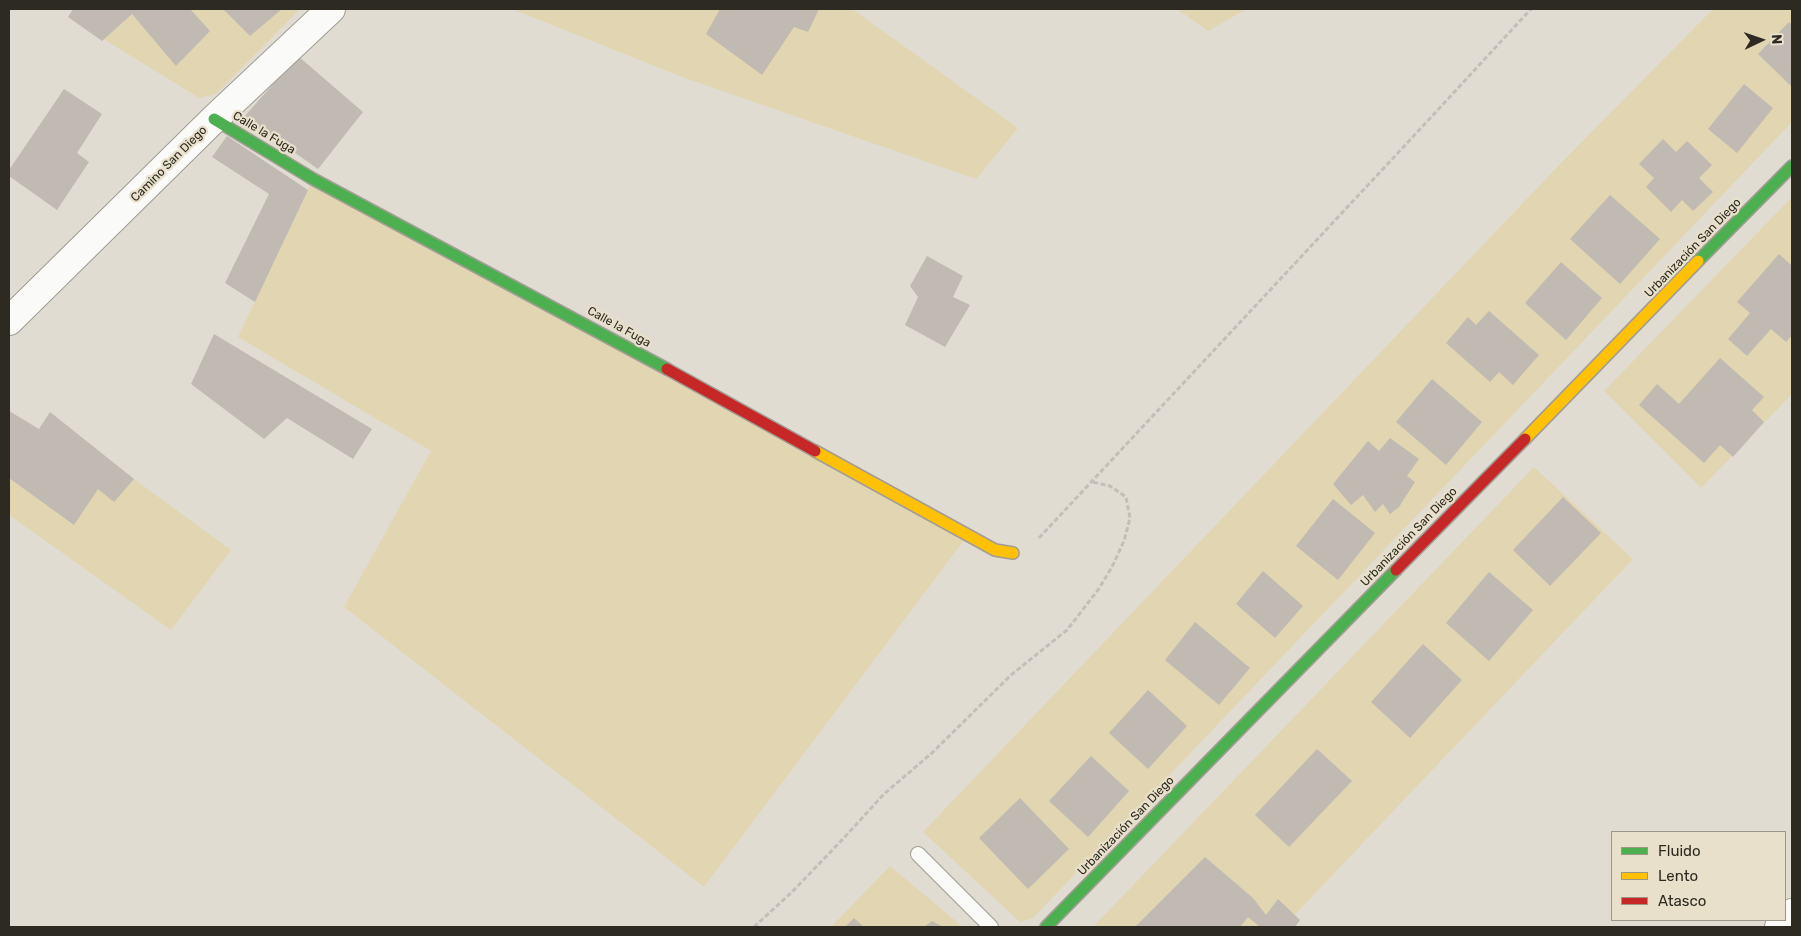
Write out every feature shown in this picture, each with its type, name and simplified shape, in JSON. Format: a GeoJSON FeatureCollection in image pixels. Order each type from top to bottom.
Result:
{"type":"FeatureCollection","features":[{"type":"Feature","properties":{"kind":"street","name":"Camino San Diego"},"geometry":{"type":"LineString","coordinates":[[9,321],[214,119],[331,9]]}},
{"type":"Feature","properties":{"kind":"street","name":"Calle la Fuga"},"geometry":{"type":"LineString","coordinates":[[214,119],[313,178],[565,313],[995,550],[1013,553]]}},
{"type":"Feature","properties":{"kind":"street","name":"Urbanización San Diego"},"geometry":{"type":"LineString","coordinates":[[1046,927],[1792,166]]}},
{"type":"Feature","properties":{"kind":"lane"},"geometry":{"type":"LineString","coordinates":[[918,854],[991,927]]}},
{"type":"Feature","properties":{"kind":"path"},"geometry":{"type":"LineString","coordinates":[[1013,553],[1028,548],[1040,537],[1531,9]]}},
{"type":"Feature","properties":{"kind":"path"},"geometry":{"type":"LineString","coordinates":[[754,927],[792,892],[884,794],[933,752],[1010,675],[1067,630],[1083,611],[1112,567],[1124,541],[1130,518],[1126,497],[1110,486],[1092,482]]}},
{"type":"Feature","properties":{"kind":"shaded area"},"geometry":{"type":"Polygon","coordinates":[[[73,9],[300,9],[216,94],[199,98],[68,17],[73,9]]]}},
{"type":"Feature","properties":{"kind":"shaded area"},"geometry":{"type":"Polygon","coordinates":[[[512,9],[852,9],[1018,128],[976,179],[679,76],[512,9]]]}},
{"type":"Feature","properties":{"kind":"shaded area"},"geometry":{"type":"Polygon","coordinates":[[[1177,9],[1246,9],[1208,31],[1177,9]]]}},
{"type":"Feature","properties":{"kind":"shaded area"},"geometry":{"type":"Polygon","coordinates":[[[1713,9],[1792,9],[1792,122],[1033,918],[1020,922],[923,832],[1562,162],[1713,9]]]}},
{"type":"Feature","properties":{"kind":"shaded area"},"geometry":{"type":"Polygon","coordinates":[[[313,179],[968,535],[704,887],[344,607],[431,451],[238,337],[313,179]]]}},
{"type":"Feature","properties":{"kind":"shaded area"},"geometry":{"type":"Polygon","coordinates":[[[1792,197],[1792,394],[1701,488],[1604,391],[1792,197]]]}},
{"type":"Feature","properties":{"kind":"shaded area"},"geometry":{"type":"Polygon","coordinates":[[[9,411],[39,429],[50,412],[134,479],[231,550],[171,630],[9,515],[9,411]]]}},
{"type":"Feature","properties":{"kind":"shaded area"},"geometry":{"type":"Polygon","coordinates":[[[1534,467],[1633,559],[1283,927],[1093,927],[1534,467]]]}},
{"type":"Feature","properties":{"kind":"shaded area"},"geometry":{"type":"Polygon","coordinates":[[[890,866],[963,927],[831,927],[890,866]]]}},
{"type":"Feature","properties":{"kind":"building"},"geometry":{"type":"Polygon","coordinates":[[[73,9],[190,9],[210,31],[176,66],[132,14],[102,41],[68,17],[73,9]]]}},
{"type":"Feature","properties":{"kind":"building"},"geometry":{"type":"Polygon","coordinates":[[[223,9],[282,9],[250,36],[223,9]]]}},
{"type":"Feature","properties":{"kind":"building"},"geometry":{"type":"Polygon","coordinates":[[[720,9],[819,9],[808,32],[794,27],[762,75],[706,34],[720,9]]]}},
{"type":"Feature","properties":{"kind":"building"},"geometry":{"type":"Polygon","coordinates":[[[1789,22],[1792,25],[1792,87],[1758,54],[1789,22]]]}},
{"type":"Feature","properties":{"kind":"building"},"geometry":{"type":"Polygon","coordinates":[[[298,56],[363,112],[318,169],[244,117],[298,56]]]}},
{"type":"Feature","properties":{"kind":"building"},"geometry":{"type":"Polygon","coordinates":[[[1744,84],[1773,108],[1737,153],[1708,129],[1744,84]]]}},
{"type":"Feature","properties":{"kind":"building"},"geometry":{"type":"Polygon","coordinates":[[[64,89],[102,114],[77,153],[89,162],[57,210],[9,176],[9,170],[64,89]]]}},
{"type":"Feature","properties":{"kind":"building"},"geometry":{"type":"Polygon","coordinates":[[[227,136],[308,190],[255,302],[225,283],[269,194],[212,157],[227,136]]]}},
{"type":"Feature","properties":{"kind":"building"},"geometry":{"type":"Polygon","coordinates":[[[1663,139],[1676,152],[1687,141],[1712,165],[1699,178],[1713,192],[1693,211],[1682,200],[1671,212],[1646,187],[1654,178],[1639,164],[1663,139]]]}},
{"type":"Feature","properties":{"kind":"building"},"geometry":{"type":"Polygon","coordinates":[[[1610,195],[1660,239],[1620,284],[1570,239],[1610,195]]]}},
{"type":"Feature","properties":{"kind":"building"},"geometry":{"type":"Polygon","coordinates":[[[1779,254],[1792,266],[1792,335],[1786,342],[1771,329],[1747,356],[1728,339],[1750,313],[1737,302],[1779,254]]]}},
{"type":"Feature","properties":{"kind":"building"},"geometry":{"type":"Polygon","coordinates":[[[927,256],[963,276],[953,297],[970,305],[945,347],[905,325],[918,297],[910,286],[927,256]]]}},
{"type":"Feature","properties":{"kind":"building"},"geometry":{"type":"Polygon","coordinates":[[[1561,262],[1602,298],[1566,340],[1525,303],[1561,262]]]}},
{"type":"Feature","properties":{"kind":"building"},"geometry":{"type":"Polygon","coordinates":[[[1489,311],[1539,355],[1513,385],[1499,372],[1490,382],[1446,343],[1468,317],[1476,325],[1489,311]]]}},
{"type":"Feature","properties":{"kind":"building"},"geometry":{"type":"Polygon","coordinates":[[[214,334],[372,429],[353,459],[287,418],[264,439],[191,384],[214,334]]]}},
{"type":"Feature","properties":{"kind":"building"},"geometry":{"type":"Polygon","coordinates":[[[1720,358],[1764,397],[1752,410],[1764,422],[1733,457],[1720,445],[1704,463],[1639,405],[1657,384],[1679,404],[1720,358]]]}},
{"type":"Feature","properties":{"kind":"building"},"geometry":{"type":"Polygon","coordinates":[[[1432,379],[1482,422],[1446,465],[1396,422],[1432,379]]]}},
{"type":"Feature","properties":{"kind":"building"},"geometry":{"type":"Polygon","coordinates":[[[9,411],[39,429],[50,412],[134,479],[114,502],[98,489],[74,525],[9,478],[9,411]]]}},
{"type":"Feature","properties":{"kind":"building"},"geometry":{"type":"Polygon","coordinates":[[[1390,438],[1419,459],[1407,476],[1415,482],[1399,507],[1390,514],[1383,504],[1375,512],[1363,495],[1351,505],[1333,484],[1368,441],[1379,451],[1390,438]]]}},
{"type":"Feature","properties":{"kind":"building"},"geometry":{"type":"Polygon","coordinates":[[[1563,497],[1601,533],[1550,586],[1513,550],[1563,497]]]}},
{"type":"Feature","properties":{"kind":"building"},"geometry":{"type":"Polygon","coordinates":[[[1333,499],[1375,533],[1338,580],[1296,546],[1333,499]]]}},
{"type":"Feature","properties":{"kind":"building"},"geometry":{"type":"Polygon","coordinates":[[[1263,571],[1303,606],[1275,638],[1236,604],[1263,571]]]}},
{"type":"Feature","properties":{"kind":"building"},"geometry":{"type":"Polygon","coordinates":[[[1489,572],[1533,610],[1489,661],[1446,623],[1489,572]]]}},
{"type":"Feature","properties":{"kind":"building"},"geometry":{"type":"Polygon","coordinates":[[[1195,622],[1250,668],[1219,705],[1165,660],[1195,622]]]}},
{"type":"Feature","properties":{"kind":"building"},"geometry":{"type":"Polygon","coordinates":[[[1423,644],[1462,680],[1410,738],[1371,702],[1423,644]]]}},
{"type":"Feature","properties":{"kind":"building"},"geometry":{"type":"Polygon","coordinates":[[[1148,690],[1187,726],[1148,769],[1109,733],[1148,690]]]}},
{"type":"Feature","properties":{"kind":"building"},"geometry":{"type":"Polygon","coordinates":[[[1317,749],[1352,781],[1289,847],[1255,815],[1317,749]]]}},
{"type":"Feature","properties":{"kind":"building"},"geometry":{"type":"Polygon","coordinates":[[[1091,756],[1129,791],[1088,837],[1049,801],[1091,756]]]}},
{"type":"Feature","properties":{"kind":"building"},"geometry":{"type":"Polygon","coordinates":[[[1020,798],[1069,849],[1028,889],[979,838],[1020,798]]]}},
{"type":"Feature","properties":{"kind":"building"},"geometry":{"type":"Polygon","coordinates":[[[1205,857],[1253,898],[1266,915],[1278,899],[1300,920],[1295,927],[1260,927],[1248,917],[1240,927],[1135,927],[1205,857]]]}},
{"type":"Feature","properties":{"kind":"building"},"geometry":{"type":"Polygon","coordinates":[[[854,918],[864,927],[845,927],[854,918]]]}},
{"type":"Feature","properties":{"kind":"building"},"geometry":{"type":"Polygon","coordinates":[[[932,921],[944,927],[924,927],[932,921]]]}},
{"type":"Feature","properties":{"kind":"traffic: fast"},"geometry":{"type":"LineString","coordinates":[[214,119],[313,179],[667,369]]}},
{"type":"Feature","properties":{"kind":"traffic: fast"},"geometry":{"type":"LineString","coordinates":[[1698,261],[1792,166]]}},
{"type":"Feature","properties":{"kind":"traffic: fast"},"geometry":{"type":"LineString","coordinates":[[1046,927],[1396,570]]}},
{"type":"Feature","properties":{"kind":"traffic: slow"},"geometry":{"type":"LineString","coordinates":[[1525,439],[1698,261]]}},
{"type":"Feature","properties":{"kind":"traffic: slow"},"geometry":{"type":"LineString","coordinates":[[815,451],[995,550],[1013,553]]}},
{"type":"Feature","properties":{"kind":"traffic: jam"},"geometry":{"type":"LineString","coordinates":[[667,369],[815,451]]}},
{"type":"Feature","properties":{"kind":"traffic: jam"},"geometry":{"type":"LineString","coordinates":[[1396,570],[1525,439]]}}]}
